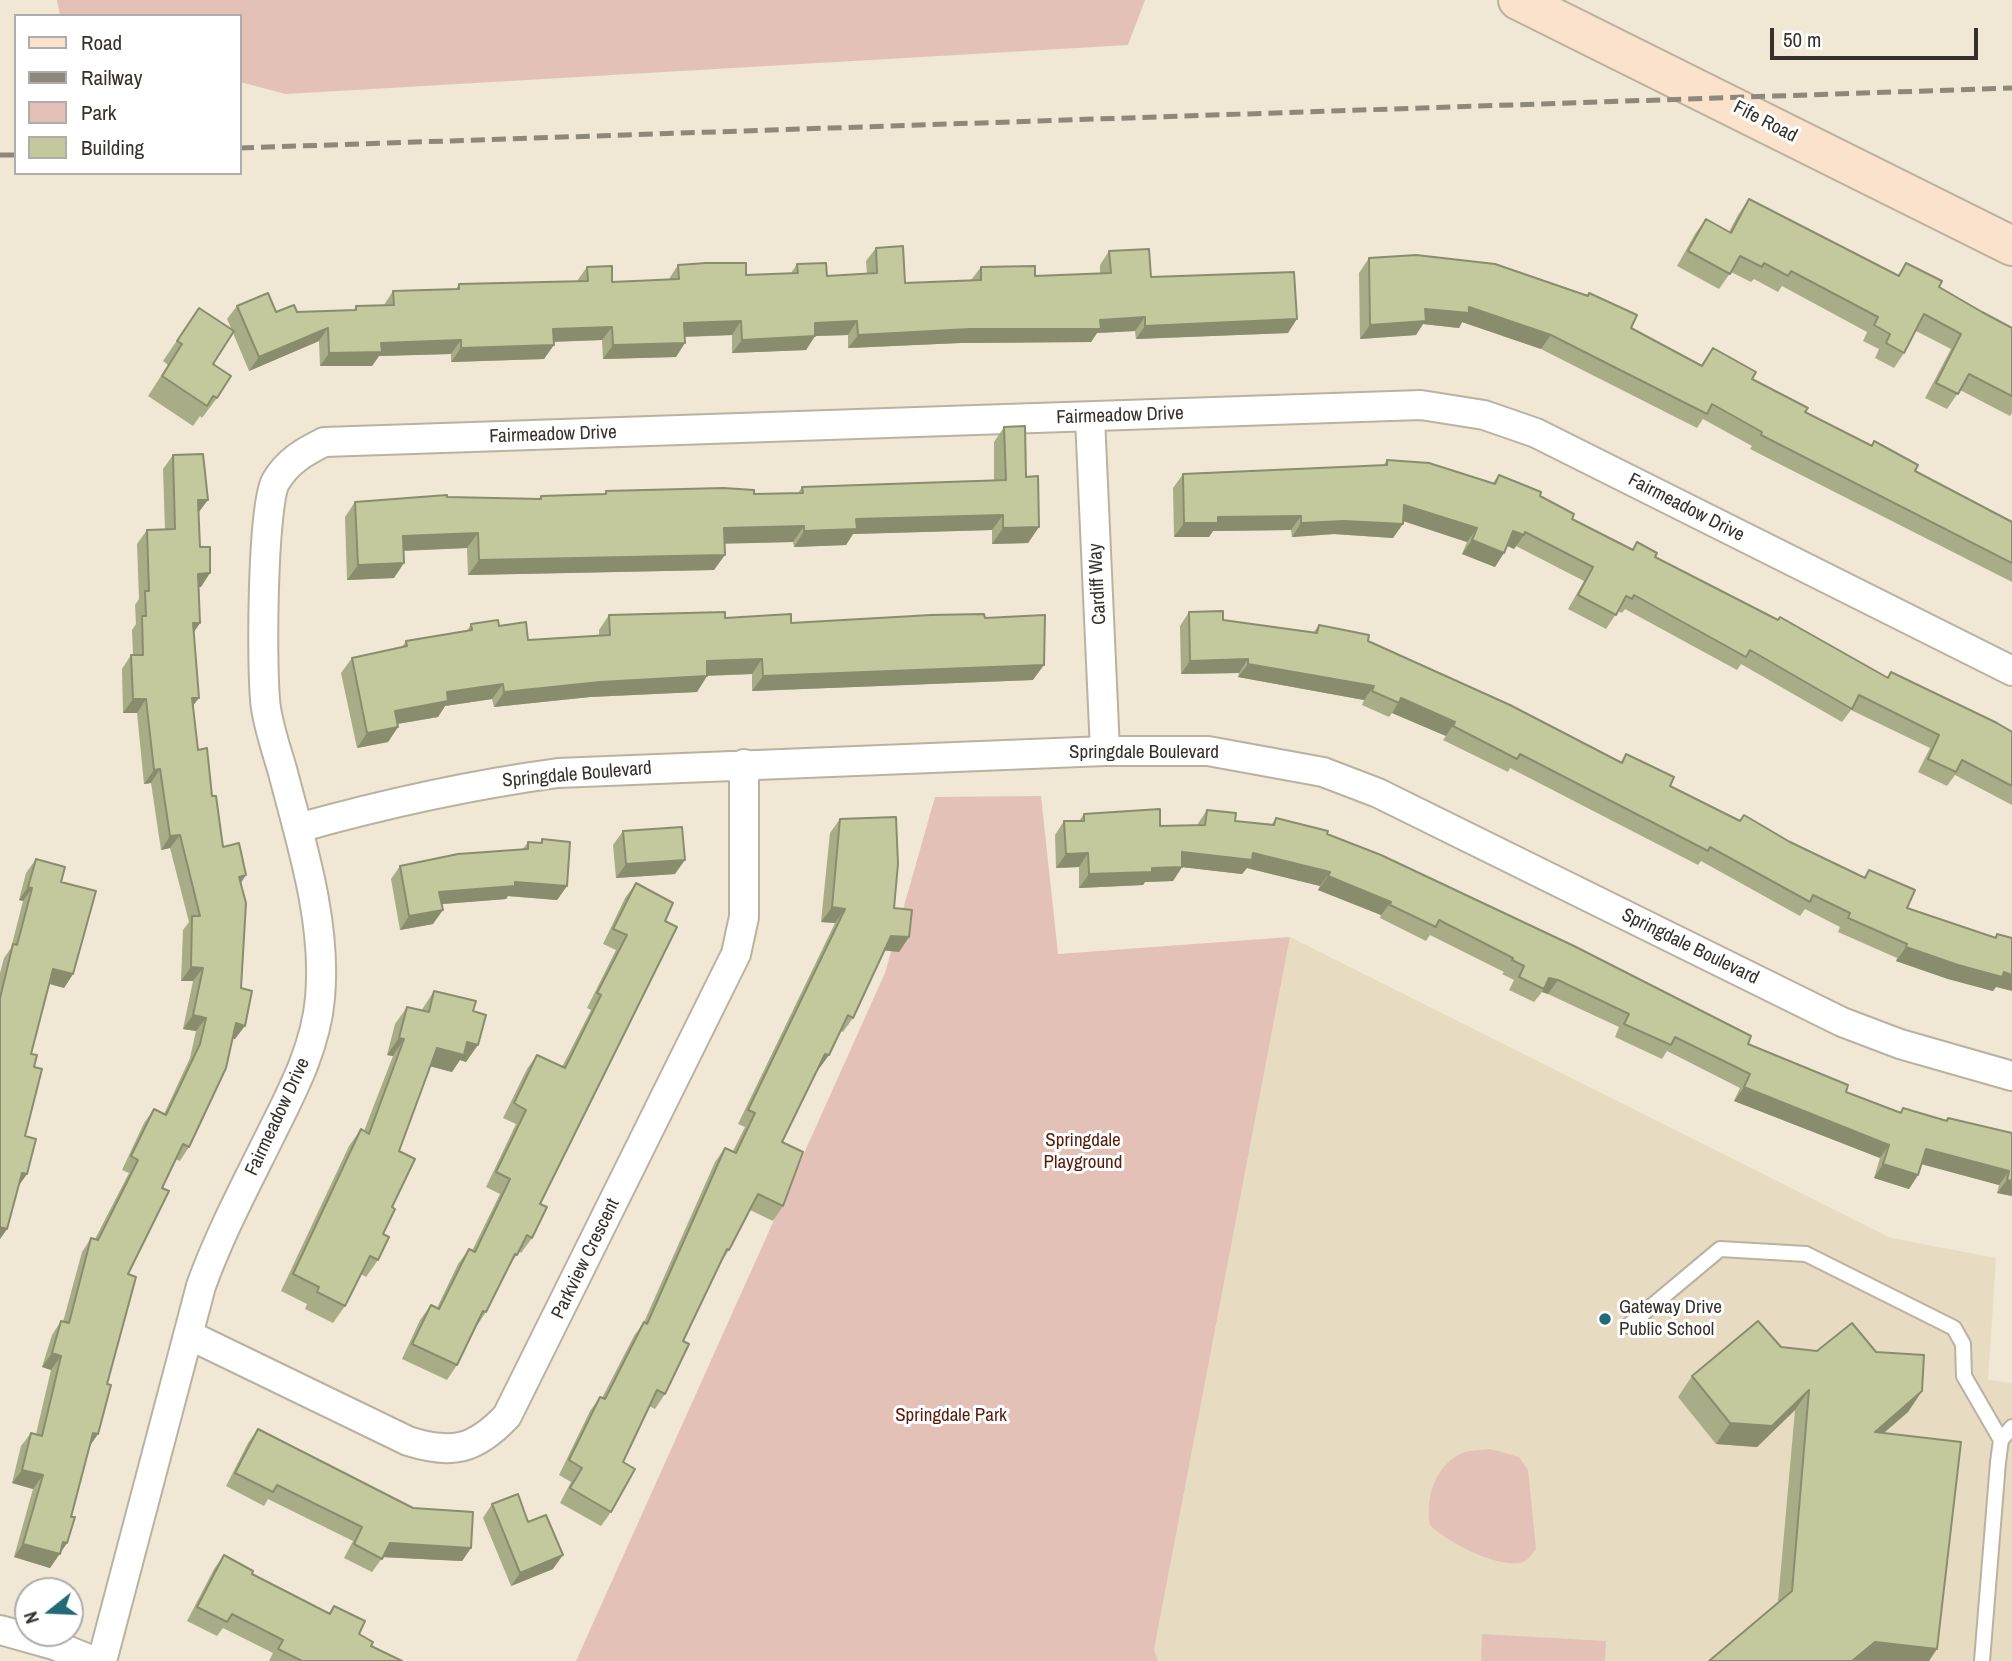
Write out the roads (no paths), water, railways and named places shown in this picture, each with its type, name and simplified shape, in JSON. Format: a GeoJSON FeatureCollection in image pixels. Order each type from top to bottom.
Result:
{"type":"FeatureCollection","features":[{"type":"Feature","properties":{"kind":"street","name":"Fife Road"},"geometry":{"type":"LineString","coordinates":[[1518,0],[2012,246]]}},
{"type":"Feature","properties":{"kind":"street","name":"Fairmeadow Drive"},"geometry":{"type":"LineString","coordinates":[[102,1661],[215,1247],[292,1091],[310,1045],[320,999],[320,941],[298,828],[266,709],[262,674],[266,552],[274,483],[294,457],[324,442],[1421,405],[1484,415],[1536,433],[2012,671]]}},
{"type":"Feature","properties":{"kind":"street","name":"Cardiff Way"},"geometry":{"type":"LineString","coordinates":[[1090,418],[1105,751]]}},
{"type":"Feature","properties":{"kind":"street","name":"Springdale Boulevard"},"geometry":{"type":"LineString","coordinates":[[298,828],[371,807],[492,782],[558,774],[744,764],[1105,751],[1208,751],[1323,772],[1378,793],[1842,1022],[1900,1044],[2012,1076]]}},
{"type":"Feature","properties":{"kind":"street","name":"Parkview Crescent"},"geometry":{"type":"LineString","coordinates":[[189,1335],[408,1441],[434,1449],[459,1448],[487,1437],[507,1416],[736,954],[744,917],[744,764]]}},
{"type":"Feature","properties":{"kind":"street"},"geometry":{"type":"LineString","coordinates":[[0,1630],[54,1645],[94,1661]]}},
{"type":"Feature","properties":{"kind":"lane"},"geometry":{"type":"LineString","coordinates":[[1628,1326],[1720,1248],[1806,1254],[1954,1328],[1963,1344],[1964,1376],[2001,1440],[1982,1661]]}},
{"type":"Feature","properties":{"kind":"lane"},"geometry":{"type":"LineString","coordinates":[[2001,1440],[2012,1427]]}},
{"type":"Feature","properties":{"kind":"railway"},"geometry":{"type":"LineString","coordinates":[[242,148],[2012,88]]}},
{"type":"Feature","properties":{"kind":"railway"},"geometry":{"type":"LineString","coordinates":[[0,155],[14,155]]}},
{"type":"Feature","properties":{"kind":"place","name":"Gateway Drive Public School"},"geometry":{"type":"Point","coordinates":[1605,1319]}},
{"type":"Feature","properties":{"kind":"park label","name":"Springdale Playground"},"geometry":{"type":"Point","coordinates":[1083,1152]}},
{"type":"Feature","properties":{"kind":"park label","name":"Springdale Park"},"geometry":{"type":"Point","coordinates":[951,1416]}}]}
